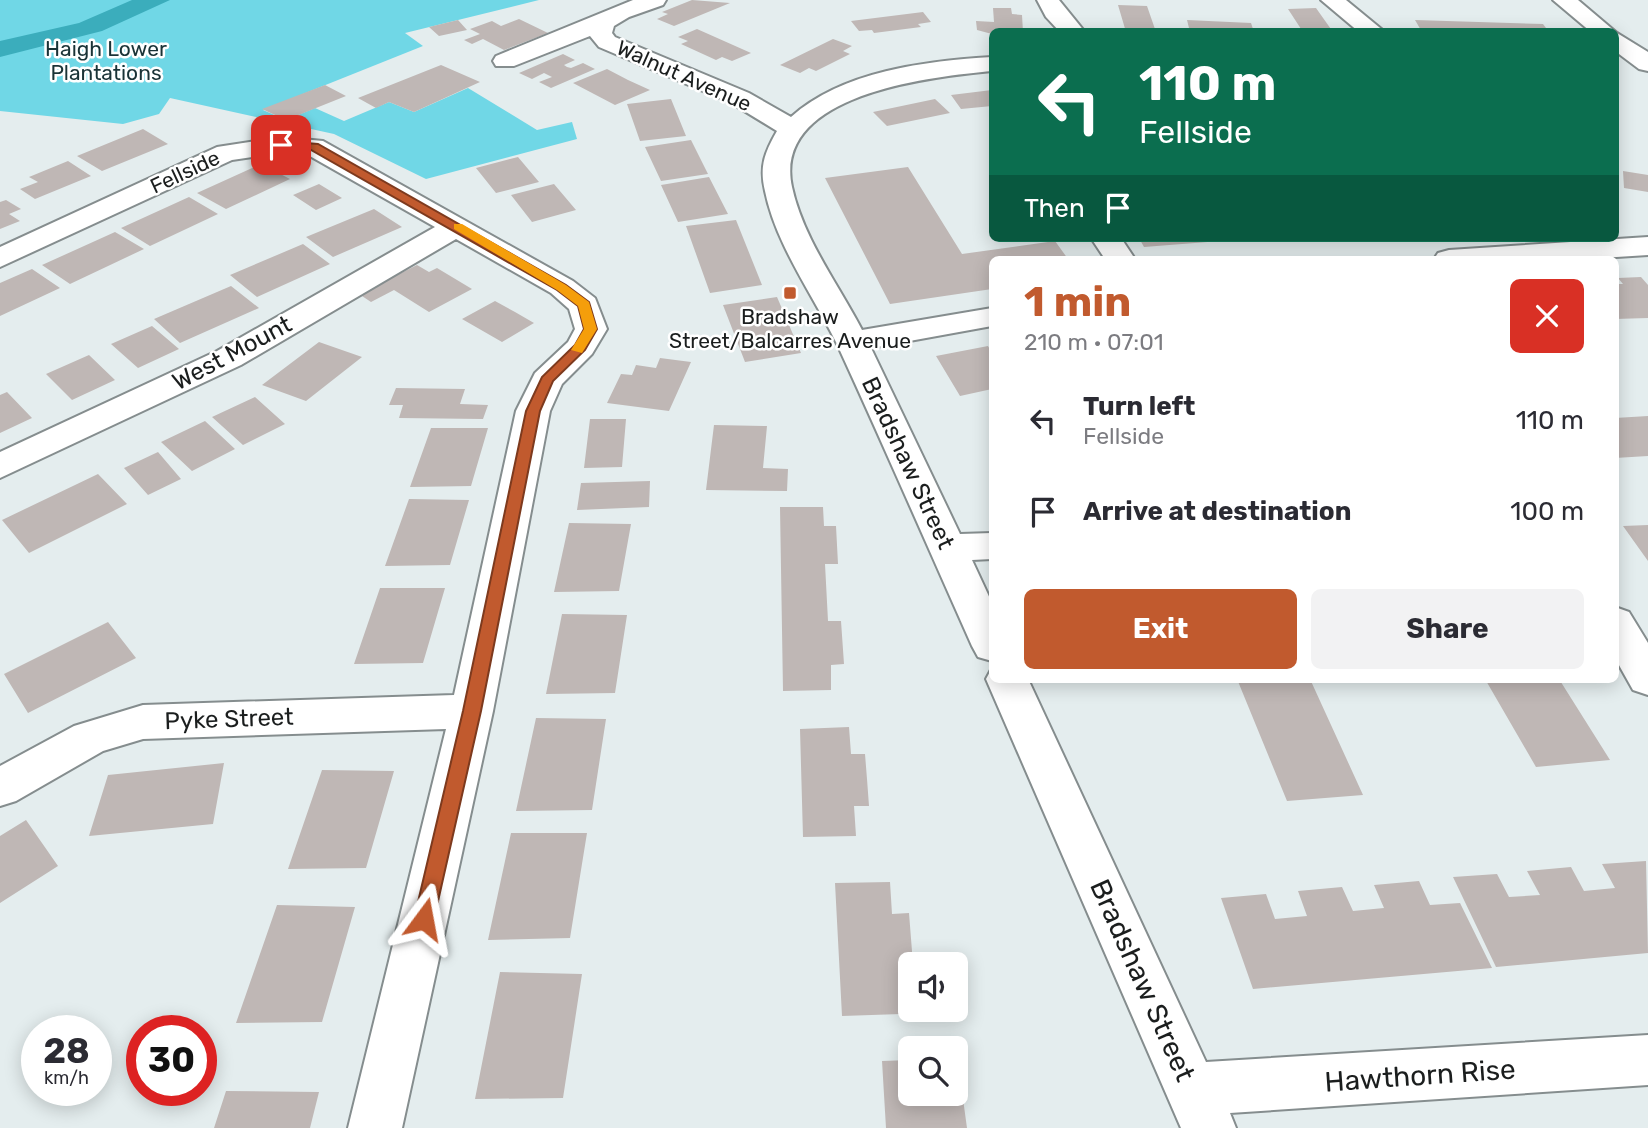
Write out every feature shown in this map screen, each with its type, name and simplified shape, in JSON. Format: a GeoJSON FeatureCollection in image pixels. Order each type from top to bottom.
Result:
{"type":"FeatureCollection","features":[{"type":"Feature","properties":{"kind":"street","name":"Walnut Avenue"},"geometry":{"type":"LineString","coordinates":[[655,0],[621,12],[603,23],[600,34],[607,42],[740,98],[793,129]]}},
{"type":"Feature","properties":{"kind":"street"},"geometry":{"type":"LineString","coordinates":[[1048,0],[1054,12],[1070,28]]}},
{"type":"Feature","properties":{"kind":"street"},"geometry":{"type":"LineString","coordinates":[[1332,0],[1369,28]]}},
{"type":"Feature","properties":{"kind":"street"},"geometry":{"type":"LineString","coordinates":[[1564,0],[1601,28]]}},
{"type":"Feature","properties":{"kind":"street"},"geometry":{"type":"LineString","coordinates":[[505,61],[603,23]]}},
{"type":"Feature","properties":{"kind":"street"},"geometry":{"type":"LineString","coordinates":[[1619,42],[1648,67]]}},
{"type":"Feature","properties":{"kind":"street"},"geometry":{"type":"LineString","coordinates":[[793,129],[818,109],[856,89],[890,79],[989,64]]}},
{"type":"Feature","properties":{"kind":"street"},"geometry":{"type":"LineString","coordinates":[[1619,68],[1648,67]]}},
{"type":"Feature","properties":{"kind":"street","name":"Bradshaw Street"},"geometry":{"type":"LineString","coordinates":[[793,129],[777,154],[776,176],[783,206],[851,342],[989,639]]}},
{"type":"Feature","properties":{"kind":"street","name":"Fellside"},"geometry":{"type":"LineString","coordinates":[[0,258],[226,153],[281,145],[314,147],[458,226],[562,287],[584,305],[590,329],[581,347],[547,380],[533,411],[472,711]]}},
{"type":"Feature","properties":{"kind":"street","name":"West Mount"},"geometry":{"type":"LineString","coordinates":[[0,466],[229,358],[458,226]]}},
{"type":"Feature","properties":{"kind":"street"},"geometry":{"type":"LineString","coordinates":[[1495,256],[1648,246]]}},
{"type":"Feature","properties":{"kind":"street"},"geometry":{"type":"LineString","coordinates":[[851,342],[989,318]]}},
{"type":"Feature","properties":{"kind":"street"},"geometry":{"type":"LineString","coordinates":[[948,548],[989,546]]}},
{"type":"Feature","properties":{"kind":"street"},"geometry":{"type":"LineString","coordinates":[[1619,629],[1648,679]]}},
{"type":"Feature","properties":{"kind":"street","name":"Bradshaw Street"},"geometry":{"type":"LineString","coordinates":[[1009,683],[1201,1109]]}},
{"type":"Feature","properties":{"kind":"street"},"geometry":{"type":"LineString","coordinates":[[375,1128],[472,711]]}},
{"type":"Feature","properties":{"kind":"street","name":"Pyke Street"},"geometry":{"type":"LineString","coordinates":[[0,788],[89,738],[143,722],[472,711]]}},
{"type":"Feature","properties":{"kind":"street","name":"Hawthorn Rise"},"geometry":{"type":"LineString","coordinates":[[1201,1109],[1648,1060]]}},
{"type":"Feature","properties":{"kind":"green space","name":"Haigh Lower Plantations"},"geometry":{"type":"Polygon","coordinates":[[[0,0],[539,0],[405,33],[423,46],[263,110],[286,120],[315,108],[344,121],[389,102],[414,112],[468,88],[537,130],[572,122],[577,139],[426,179],[334,134],[170,98],[159,114],[123,124],[0,111],[0,0]]]}},
{"type":"Feature","properties":{"kind":"shaded area"},"geometry":{"type":"Polygon","coordinates":[[[132,0],[170,0],[102,31],[0,57],[0,41],[79,23],[132,0]]]}},
{"type":"Feature","properties":{"kind":"building"},"geometry":{"type":"Polygon","coordinates":[[[692,0],[730,3],[674,26],[657,19],[668,14],[662,12],[692,0]]]}},
{"type":"Feature","properties":{"kind":"building"},"geometry":{"type":"Polygon","coordinates":[[[1118,5],[1147,6],[1155,28],[1125,28],[1118,5]]]}},
{"type":"Feature","properties":{"kind":"building"},"geometry":{"type":"Polygon","coordinates":[[[993,8],[1011,8],[1012,14],[1022,15],[1023,28],[989,28],[989,33],[977,30],[976,21],[994,22],[993,8]]]}},
{"type":"Feature","properties":{"kind":"building"},"geometry":{"type":"Polygon","coordinates":[[[1316,8],[1330,28],[1300,28],[1288,9],[1316,8]]]}},
{"type":"Feature","properties":{"kind":"building"},"geometry":{"type":"Polygon","coordinates":[[[923,12],[931,22],[918,24],[921,27],[874,33],[872,30],[859,31],[851,21],[923,12]]]}},
{"type":"Feature","properties":{"kind":"building"},"geometry":{"type":"Polygon","coordinates":[[[519,19],[548,33],[504,50],[483,39],[472,44],[464,40],[480,34],[470,29],[492,21],[501,26],[519,19]]]}},
{"type":"Feature","properties":{"kind":"building"},"geometry":{"type":"Polygon","coordinates":[[[458,20],[467,30],[439,36],[429,27],[458,20]]]}},
{"type":"Feature","properties":{"kind":"building"},"geometry":{"type":"Polygon","coordinates":[[[1187,20],[1251,23],[1253,28],[1189,28],[1187,20]]]}},
{"type":"Feature","properties":{"kind":"building"},"geometry":{"type":"Polygon","coordinates":[[[1415,20],[1543,24],[1546,28],[1420,28],[1415,20]]]}},
{"type":"Feature","properties":{"kind":"building"},"geometry":{"type":"Polygon","coordinates":[[[697,29],[751,53],[732,61],[722,57],[716,60],[681,44],[688,41],[678,37],[697,29]]]}},
{"type":"Feature","properties":{"kind":"building"},"geometry":{"type":"Polygon","coordinates":[[[833,39],[852,46],[843,51],[850,54],[816,71],[809,68],[800,73],[780,65],[833,39]]]}},
{"type":"Feature","properties":{"kind":"building"},"geometry":{"type":"Polygon","coordinates":[[[563,54],[575,60],[564,65],[567,67],[583,63],[595,69],[551,88],[539,82],[552,77],[544,73],[532,79],[519,73],[563,54]]]}},
{"type":"Feature","properties":{"kind":"building"},"geometry":{"type":"Polygon","coordinates":[[[441,65],[480,82],[414,112],[389,102],[376,108],[358,98],[441,65]]]}},
{"type":"Feature","properties":{"kind":"building"},"geometry":{"type":"Polygon","coordinates":[[[607,69],[650,90],[615,105],[573,83],[607,69]]]}},
{"type":"Feature","properties":{"kind":"building"},"geometry":{"type":"Polygon","coordinates":[[[325,85],[346,96],[286,120],[262,109],[325,85]]]}},
{"type":"Feature","properties":{"kind":"building"},"geometry":{"type":"Polygon","coordinates":[[[989,90],[989,106],[961,109],[951,95],[989,90]]]}},
{"type":"Feature","properties":{"kind":"building"},"geometry":{"type":"Polygon","coordinates":[[[671,99],[686,136],[640,141],[627,104],[671,99]]]}},
{"type":"Feature","properties":{"kind":"building"},"geometry":{"type":"Polygon","coordinates":[[[935,99],[950,113],[887,126],[873,112],[935,99]]]}},
{"type":"Feature","properties":{"kind":"building"},"geometry":{"type":"Polygon","coordinates":[[[143,129],[168,144],[102,171],[77,156],[143,129]]]}},
{"type":"Feature","properties":{"kind":"building"},"geometry":{"type":"Polygon","coordinates":[[[691,140],[708,174],[661,181],[645,147],[691,140]]]}},
{"type":"Feature","properties":{"kind":"building"},"geometry":{"type":"Polygon","coordinates":[[[518,157],[539,182],[496,193],[476,168],[518,157]]]}},
{"type":"Feature","properties":{"kind":"building"},"geometry":{"type":"Polygon","coordinates":[[[68,161],[91,176],[35,199],[20,189],[38,182],[29,177],[68,161]]]}},
{"type":"Feature","properties":{"kind":"building"},"geometry":{"type":"Polygon","coordinates":[[[261,164],[290,179],[226,209],[197,193],[261,164]]]}},
{"type":"Feature","properties":{"kind":"building"},"geometry":{"type":"Polygon","coordinates":[[[908,167],[962,254],[1056,242],[1066,256],[989,256],[989,289],[890,304],[825,178],[908,167]]]}},
{"type":"Feature","properties":{"kind":"building"},"geometry":{"type":"Polygon","coordinates":[[[1623,171],[1648,175],[1648,192],[1624,188],[1623,171]]]}},
{"type":"Feature","properties":{"kind":"building"},"geometry":{"type":"Polygon","coordinates":[[[709,177],[728,214],[678,222],[661,185],[709,177]]]}},
{"type":"Feature","properties":{"kind":"building"},"geometry":{"type":"Polygon","coordinates":[[[319,184],[342,198],[316,210],[293,195],[319,184]]]}},
{"type":"Feature","properties":{"kind":"building"},"geometry":{"type":"Polygon","coordinates":[[[554,184],[576,210],[532,222],[511,195],[554,184]]]}},
{"type":"Feature","properties":{"kind":"building"},"geometry":{"type":"Polygon","coordinates":[[[189,197],[218,214],[150,246],[121,228],[189,197]]]}},
{"type":"Feature","properties":{"kind":"building"},"geometry":{"type":"Polygon","coordinates":[[[6,200],[21,209],[9,214],[20,221],[0,229],[0,202],[6,200]]]}},
{"type":"Feature","properties":{"kind":"building"},"geometry":{"type":"Polygon","coordinates":[[[374,209],[402,227],[333,257],[306,237],[374,209]]]}},
{"type":"Feature","properties":{"kind":"building"},"geometry":{"type":"Polygon","coordinates":[[[736,220],[762,285],[710,293],[686,226],[736,220]]]}},
{"type":"Feature","properties":{"kind":"building"},"geometry":{"type":"Polygon","coordinates":[[[115,232],[144,249],[70,284],[42,265],[115,232]]]}},
{"type":"Feature","properties":{"kind":"building"},"geometry":{"type":"Polygon","coordinates":[[[1141,242],[1208,242],[1144,247],[1141,242]]]}},
{"type":"Feature","properties":{"kind":"building"},"geometry":{"type":"Polygon","coordinates":[[[303,244],[330,264],[257,297],[230,275],[303,244]]]}},
{"type":"Feature","properties":{"kind":"building"},"geometry":{"type":"Polygon","coordinates":[[[417,265],[429,272],[437,268],[472,289],[429,312],[394,290],[371,302],[359,294],[417,265]]]}},
{"type":"Feature","properties":{"kind":"building"},"geometry":{"type":"Polygon","coordinates":[[[32,269],[60,288],[0,316],[0,283],[32,269]]]}},
{"type":"Feature","properties":{"kind":"building"},"geometry":{"type":"Polygon","coordinates":[[[1641,277],[1648,285],[1648,318],[1619,319],[1619,284],[1623,284],[1619,278],[1641,277]]]}},
{"type":"Feature","properties":{"kind":"building"},"geometry":{"type":"Polygon","coordinates":[[[231,286],[259,308],[180,343],[154,319],[231,286]]]}},
{"type":"Feature","properties":{"kind":"building"},"geometry":{"type":"Polygon","coordinates":[[[777,297],[801,353],[745,362],[723,305],[777,297]]]}},
{"type":"Feature","properties":{"kind":"building"},"geometry":{"type":"Polygon","coordinates":[[[495,301],[534,323],[502,342],[462,319],[495,301]]]}},
{"type":"Feature","properties":{"kind":"building"},"geometry":{"type":"Polygon","coordinates":[[[152,326],[179,349],[138,368],[111,344],[152,326]]]}},
{"type":"Feature","properties":{"kind":"building"},"geometry":{"type":"Polygon","coordinates":[[[319,342],[362,357],[306,401],[262,385],[319,342]]]}},
{"type":"Feature","properties":{"kind":"building"},"geometry":{"type":"Polygon","coordinates":[[[988,346],[989,390],[960,396],[936,356],[988,346]]]}},
{"type":"Feature","properties":{"kind":"building"},"geometry":{"type":"Polygon","coordinates":[[[89,355],[115,380],[72,400],[46,374],[89,355]]]}},
{"type":"Feature","properties":{"kind":"building"},"geometry":{"type":"Polygon","coordinates":[[[660,358],[691,362],[669,411],[607,403],[621,374],[632,375],[636,365],[656,368],[660,358]]]}},
{"type":"Feature","properties":{"kind":"building"},"geometry":{"type":"Polygon","coordinates":[[[396,388],[465,389],[460,404],[488,405],[483,419],[399,418],[403,405],[389,405],[396,388]]]}},
{"type":"Feature","properties":{"kind":"building"},"geometry":{"type":"Polygon","coordinates":[[[7,392],[32,418],[0,433],[0,395],[7,392]]]}},
{"type":"Feature","properties":{"kind":"building"},"geometry":{"type":"Polygon","coordinates":[[[255,397],[285,424],[243,445],[212,417],[255,397]]]}},
{"type":"Feature","properties":{"kind":"building"},"geometry":{"type":"Polygon","coordinates":[[[1648,416],[1648,456],[1619,458],[1619,418],[1648,416]]]}},
{"type":"Feature","properties":{"kind":"building"},"geometry":{"type":"Polygon","coordinates":[[[590,419],[626,419],[622,467],[584,468],[590,419]]]}},
{"type":"Feature","properties":{"kind":"building"},"geometry":{"type":"Polygon","coordinates":[[[205,421],[235,449],[192,471],[161,442],[205,421]]]}},
{"type":"Feature","properties":{"kind":"building"},"geometry":{"type":"Polygon","coordinates":[[[714,425],[767,426],[763,468],[788,469],[787,491],[706,490],[714,425]]]}},
{"type":"Feature","properties":{"kind":"building"},"geometry":{"type":"Polygon","coordinates":[[[431,428],[488,428],[471,486],[410,487],[431,428]]]}},
{"type":"Feature","properties":{"kind":"building"},"geometry":{"type":"Polygon","coordinates":[[[158,452],[181,479],[148,495],[124,468],[158,452]]]}},
{"type":"Feature","properties":{"kind":"building"},"geometry":{"type":"Polygon","coordinates":[[[98,474],[127,504],[29,553],[2,520],[98,474]]]}},
{"type":"Feature","properties":{"kind":"building"},"geometry":{"type":"Polygon","coordinates":[[[650,481],[649,507],[577,510],[581,483],[650,481]]]}},
{"type":"Feature","properties":{"kind":"building"},"geometry":{"type":"Polygon","coordinates":[[[409,499],[469,500],[450,565],[385,566],[409,499]]]}},
{"type":"Feature","properties":{"kind":"building"},"geometry":{"type":"Polygon","coordinates":[[[780,507],[823,507],[824,526],[836,526],[838,564],[825,564],[828,621],[841,621],[844,664],[831,665],[831,690],[783,691],[780,507]]]}},
{"type":"Feature","properties":{"kind":"building"},"geometry":{"type":"Polygon","coordinates":[[[569,523],[631,524],[619,591],[554,592],[569,523]]]}},
{"type":"Feature","properties":{"kind":"building"},"geometry":{"type":"Polygon","coordinates":[[[1648,525],[1648,561],[1623,526],[1648,525]]]}},
{"type":"Feature","properties":{"kind":"building"},"geometry":{"type":"Polygon","coordinates":[[[380,588],[445,588],[423,663],[354,664],[380,588]]]}},
{"type":"Feature","properties":{"kind":"building"},"geometry":{"type":"Polygon","coordinates":[[[562,614],[627,615],[615,693],[546,694],[562,614]]]}},
{"type":"Feature","properties":{"kind":"building"},"geometry":{"type":"Polygon","coordinates":[[[108,622],[136,658],[28,713],[4,674],[108,622]]]}},
{"type":"Feature","properties":{"kind":"building"},"geometry":{"type":"Polygon","coordinates":[[[1239,683],[1312,683],[1363,795],[1287,801],[1239,683]]]}},
{"type":"Feature","properties":{"kind":"building"},"geometry":{"type":"Polygon","coordinates":[[[1487,683],[1562,683],[1610,760],[1536,767],[1487,683]]]}},
{"type":"Feature","properties":{"kind":"building"},"geometry":{"type":"Polygon","coordinates":[[[536,718],[606,719],[592,810],[516,811],[536,718]]]}},
{"type":"Feature","properties":{"kind":"building"},"geometry":{"type":"Polygon","coordinates":[[[849,727],[851,754],[865,754],[869,806],[854,806],[856,836],[803,837],[800,729],[849,727]]]}},
{"type":"Feature","properties":{"kind":"building"},"geometry":{"type":"Polygon","coordinates":[[[224,763],[213,824],[89,836],[108,775],[224,763]]]}},
{"type":"Feature","properties":{"kind":"building"},"geometry":{"type":"Polygon","coordinates":[[[322,770],[394,771],[366,868],[288,869],[322,770]]]}},
{"type":"Feature","properties":{"kind":"building"},"geometry":{"type":"Polygon","coordinates":[[[26,820],[58,866],[0,903],[0,836],[26,820]]]}},
{"type":"Feature","properties":{"kind":"building"},"geometry":{"type":"Polygon","coordinates":[[[511,833],[587,833],[570,938],[488,940],[511,833]]]}},
{"type":"Feature","properties":{"kind":"building"},"geometry":{"type":"Polygon","coordinates":[[[1646,861],[1648,953],[1496,967],[1453,877],[1497,874],[1509,897],[1540,895],[1527,871],[1571,867],[1584,891],[1615,888],[1602,864],[1646,861]]]}},
{"type":"Feature","properties":{"kind":"building"},"geometry":{"type":"Polygon","coordinates":[[[1419,881],[1430,905],[1460,903],[1492,968],[1253,989],[1221,898],[1266,894],[1275,919],[1307,916],[1298,891],[1342,887],[1353,911],[1384,908],[1374,885],[1419,881]]]}},
{"type":"Feature","properties":{"kind":"building"},"geometry":{"type":"Polygon","coordinates":[[[890,882],[892,914],[909,913],[912,952],[898,952],[898,1014],[842,1016],[835,883],[890,882]]]}},
{"type":"Feature","properties":{"kind":"building"},"geometry":{"type":"Polygon","coordinates":[[[277,905],[355,907],[322,1022],[236,1023],[277,905]]]}},
{"type":"Feature","properties":{"kind":"building"},"geometry":{"type":"Polygon","coordinates":[[[500,972],[582,974],[563,1098],[475,1099],[500,972]]]}},
{"type":"Feature","properties":{"kind":"building"},"geometry":{"type":"Polygon","coordinates":[[[898,1060],[898,1106],[964,1106],[967,1128],[886,1128],[882,1061],[898,1060]]]}},
{"type":"Feature","properties":{"kind":"building"},"geometry":{"type":"Polygon","coordinates":[[[226,1091],[319,1092],[310,1128],[214,1128],[226,1091]]]}},
{"type":"Feature","properties":{"kind":"slow traffic"},"geometry":{"type":"LineString","coordinates":[[458,226],[562,287],[584,305],[590,329],[578,350]]}},
{"type":"Feature","properties":{"kind":"place","name":"Bradshaw Street/Balcarres Avenue"},"geometry":{"type":"Point","coordinates":[790,293]}},
{"type":"Feature","properties":{"kind":"route"},"geometry":{"type":"LineString","coordinates":[[281,145],[314,147],[562,287],[584,305],[590,329],[581,347],[547,380],[533,411],[472,711],[424,919]]}}]}
